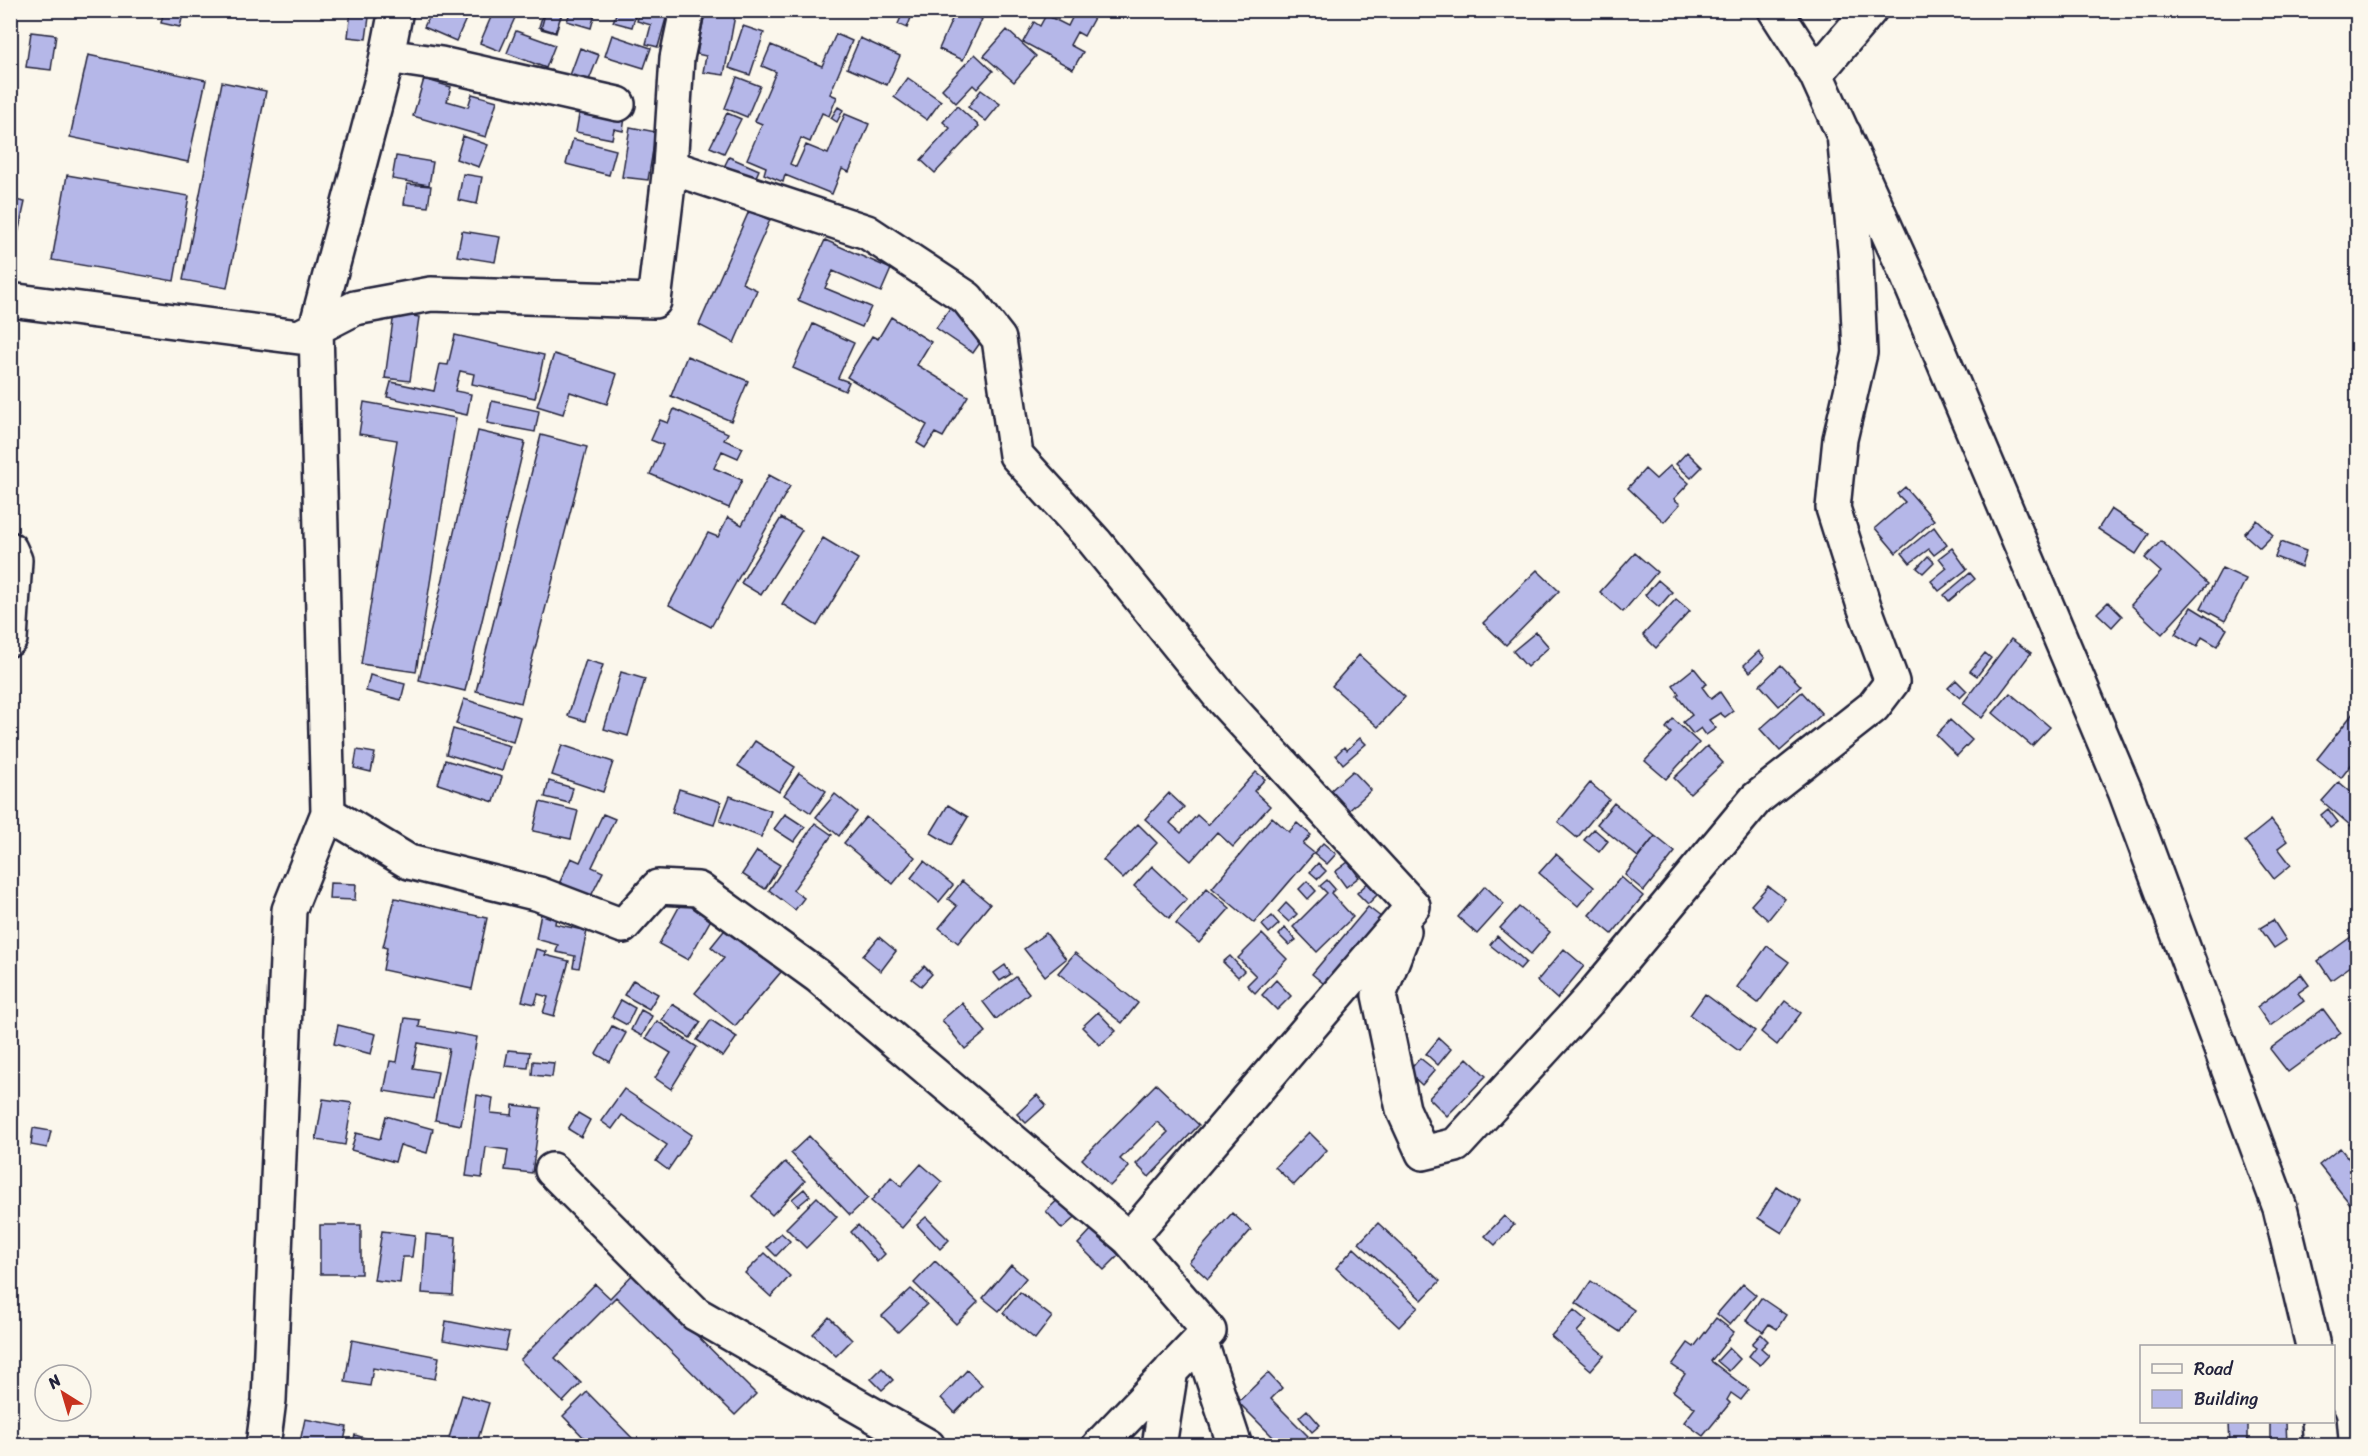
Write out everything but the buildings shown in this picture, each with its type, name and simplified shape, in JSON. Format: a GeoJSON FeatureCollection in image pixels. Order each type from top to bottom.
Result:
{"type":"FeatureCollection","features":[{"type":"Feature","properties":{"kind":"street"},"geometry":{"type":"LineString","coordinates":[[263,1446],[269,1400],[289,910],[328,813],[316,328],[387,56],[396,10]]}},
{"type":"Feature","properties":{"kind":"street"},"geometry":{"type":"LineString","coordinates":[[10,300],[299,338],[355,308],[431,294],[654,301],[670,167],[677,58],[687,10]]}},
{"type":"Feature","properties":{"kind":"street"},"geometry":{"type":"LineString","coordinates":[[1775,10],[1816,74],[1844,134],[1908,277],[2125,791],[2280,1208],[2313,1345]]}},
{"type":"Feature","properties":{"kind":"street"},"geometry":{"type":"LineString","coordinates":[[1816,74],[1870,10]]}},
{"type":"Feature","properties":{"kind":"street"},"geometry":{"type":"LineString","coordinates":[[387,56],[441,64],[618,104]]}},
{"type":"Feature","properties":{"kind":"street"},"geometry":{"type":"LineString","coordinates":[[1413,906],[1379,995],[1403,1109],[1423,1153],[1456,1145],[1588,1001],[1756,800],[1873,707],[1892,682],[1864,606],[1833,508],[1840,439],[1860,353],[1856,261],[1844,134]]}},
{"type":"Feature","properties":{"kind":"street"},"geometry":{"type":"LineString","coordinates":[[670,167],[867,232],[967,298],[999,339],[1016,455],[1095,542],[1223,700],[1413,906]]}},
{"type":"Feature","properties":{"kind":"street"},"geometry":{"type":"LineString","coordinates":[[10,549],[15,560],[10,639]]}},
{"type":"Feature","properties":{"kind":"street"},"geometry":{"type":"LineString","coordinates":[[328,813],[409,862],[539,894],[623,926],[658,887],[698,889],[818,976],[1129,1239],[1209,1331],[1099,1446]]}},
{"type":"Feature","properties":{"kind":"street"},"geometry":{"type":"LineString","coordinates":[[1129,1239],[1413,906]]}},
{"type":"Feature","properties":{"kind":"street"},"geometry":{"type":"LineString","coordinates":[[552,1170],[696,1314],[928,1446]]}},
{"type":"Feature","properties":{"kind":"street"},"geometry":{"type":"LineString","coordinates":[[1200,1340],[1235,1446]]}},
{"type":"Feature","properties":{"kind":"street"},"geometry":{"type":"LineString","coordinates":[[1159,1446],[1171,1370]]}},
{"type":"Feature","properties":{"kind":"street"},"geometry":{"type":"LineString","coordinates":[[2319,1423],[2321,1446]]}}]}
